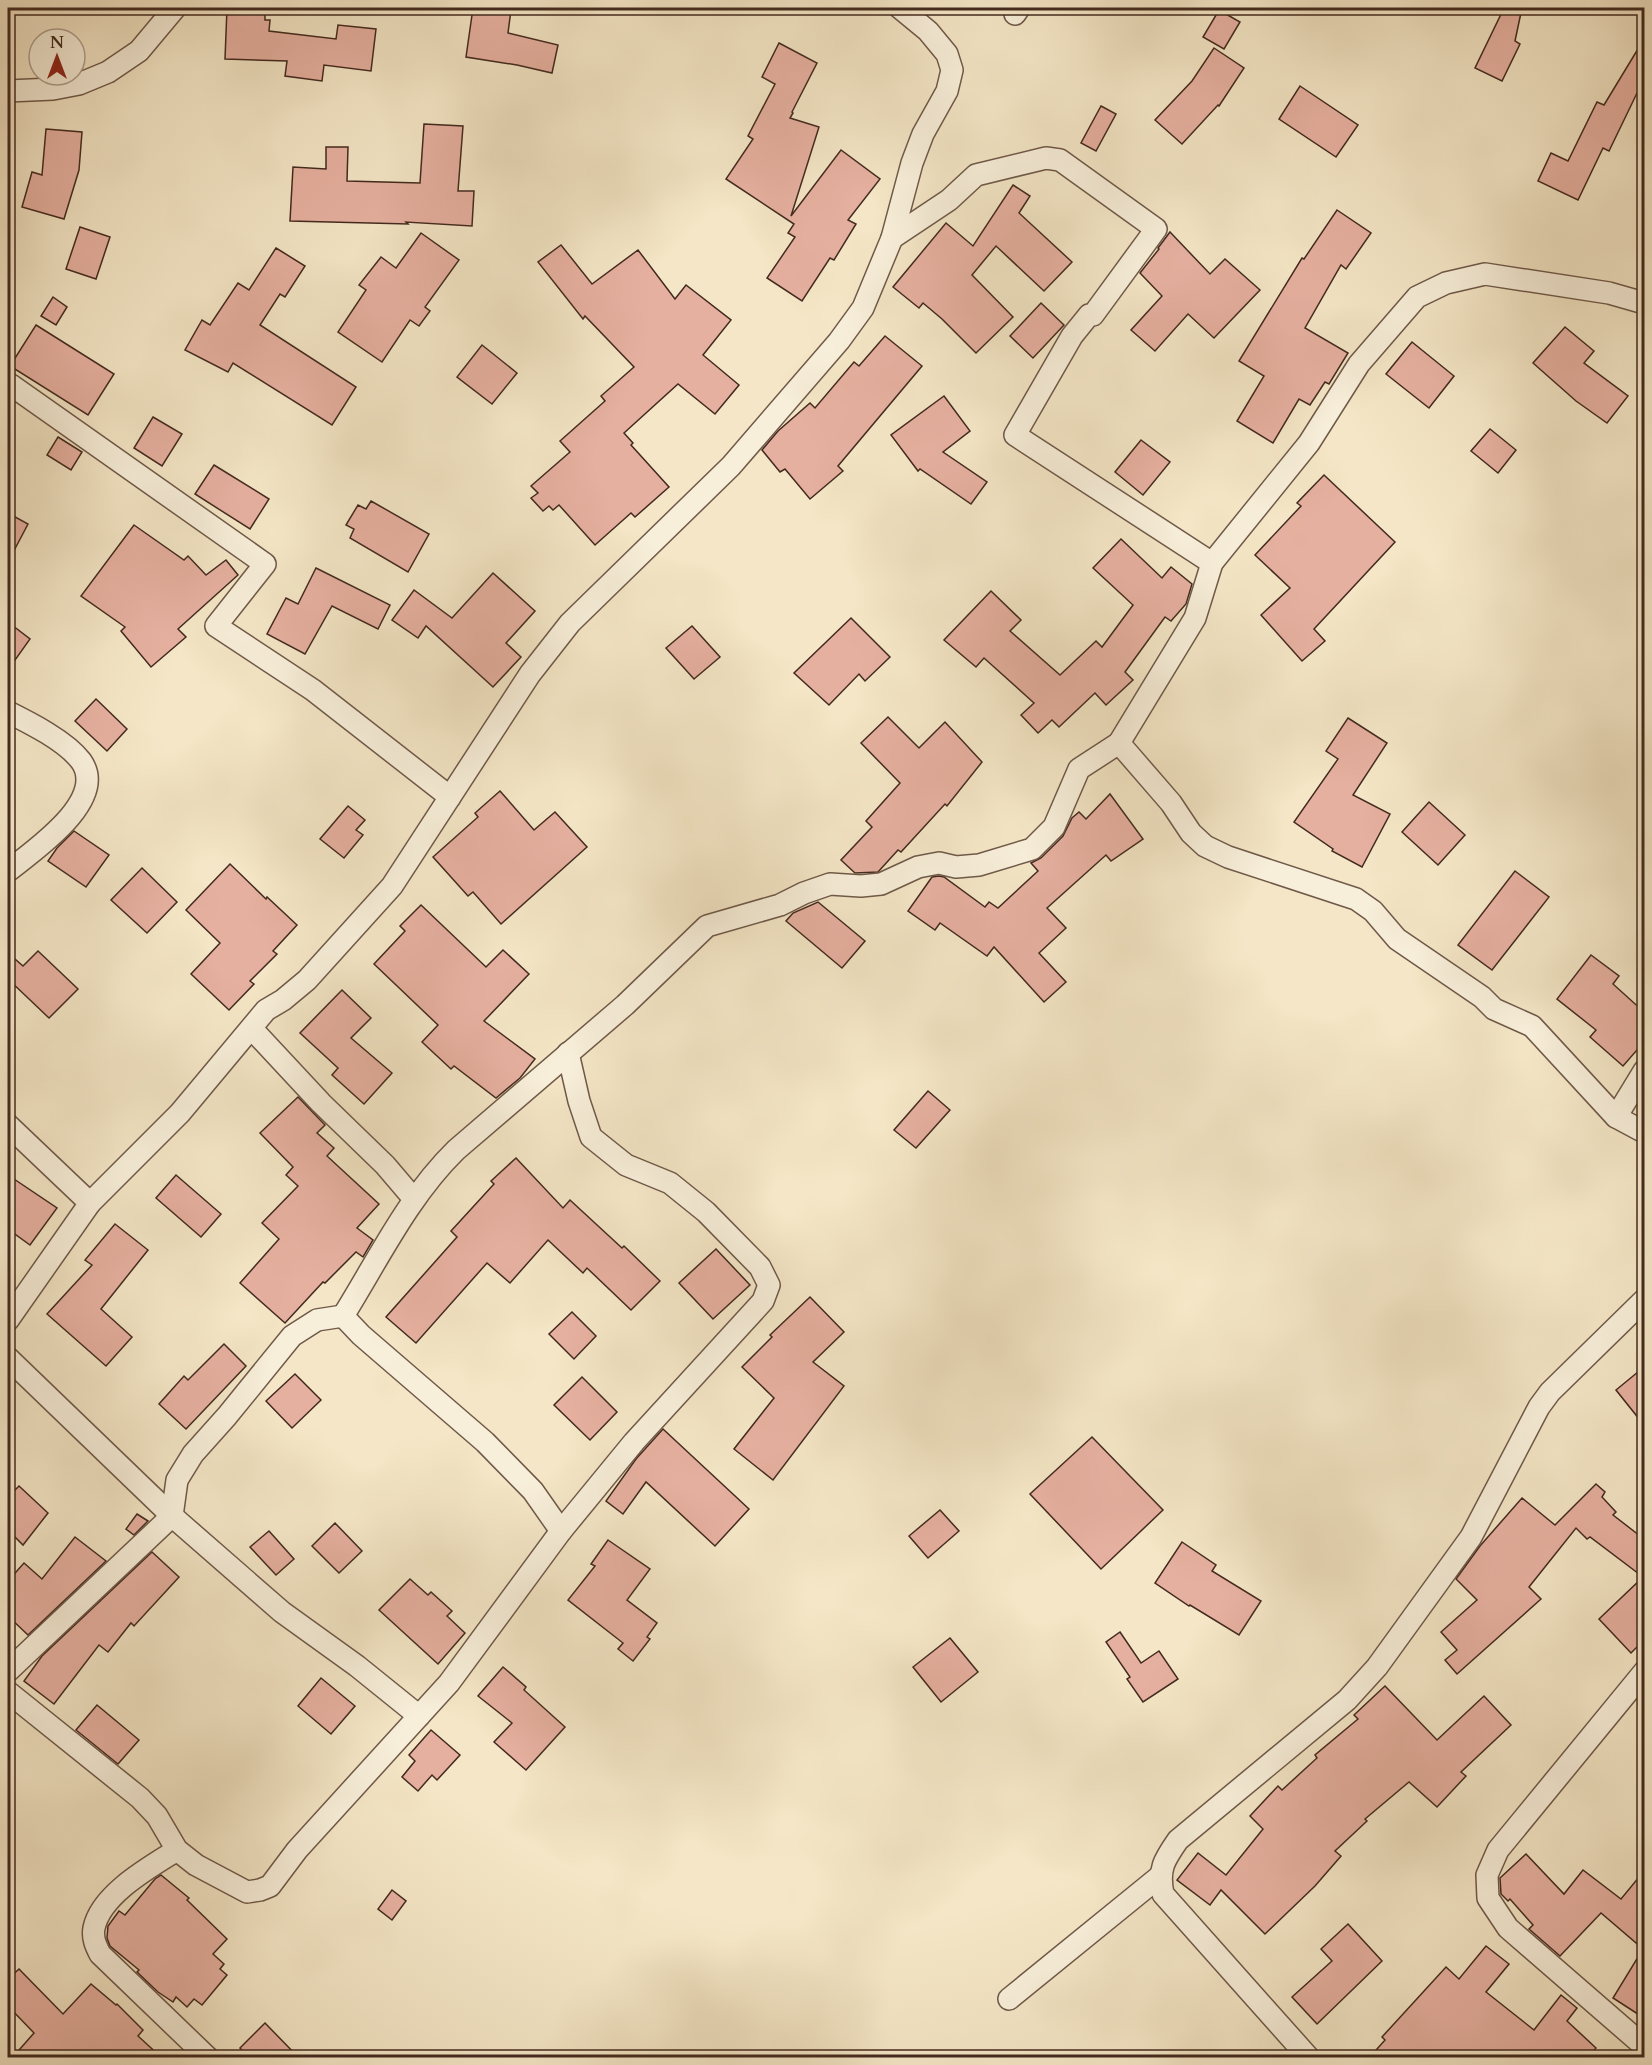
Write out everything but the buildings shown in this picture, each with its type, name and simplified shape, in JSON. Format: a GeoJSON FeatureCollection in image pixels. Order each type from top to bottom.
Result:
{"type":"FeatureCollection","features":[{"type":"Feature","properties":{"kind":"street"},"geometry":{"type":"LineString","coordinates":[[8,91],[53,89],[79,84],[108,72],[139,51],[175,8]]}},
{"type":"Feature","properties":{"kind":"street"},"geometry":{"type":"LineString","coordinates":[[8,1320],[90,1203],[180,1113],[266,1010],[308,980],[392,886],[530,674],[570,623],[731,466],[839,341],[863,308],[892,238],[912,163],[923,134],[946,91],[952,70],[947,54],[928,31],[900,8]]}},
{"type":"Feature","properties":{"kind":"street"},"geometry":{"type":"LineString","coordinates":[[892,238],[949,200],[976,175],[1046,158],[1060,160],[1156,229],[1093,315],[1089,315],[1072,336],[1015,435],[1212,563]]}},
{"type":"Feature","properties":{"kind":"street"},"geometry":{"type":"LineString","coordinates":[[343,1317],[414,1199],[434,1172],[456,1150],[625,1005],[706,926],[780,905],[830,884],[861,886],[881,884],[918,867],[939,863],[956,867],[980,865],[1032,849],[1054,827],[1079,769],[1119,743],[1195,618],[1212,563],[1309,443],[1359,364],[1418,297],[1446,283],[1485,273],[1609,293],[1644,303]]}},
{"type":"Feature","properties":{"kind":"street"},"geometry":{"type":"LineString","coordinates":[[8,385],[265,564],[216,626],[313,690],[450,797]]}},
{"type":"Feature","properties":{"kind":"street"},"geometry":{"type":"LineString","coordinates":[[8,712],[64,744],[82,762],[87,777],[86,790],[78,808],[63,826],[8,871]]}},
{"type":"Feature","properties":{"kind":"street"},"geometry":{"type":"LineString","coordinates":[[1119,743],[1171,803],[1191,833],[1205,846],[1227,856],[1356,899],[1373,911],[1397,939],[1482,997],[1494,1009],[1532,1026],[1616,1117],[1644,1132]]}},
{"type":"Feature","properties":{"kind":"street"},"geometry":{"type":"LineString","coordinates":[[252,1029],[321,1103],[386,1165],[414,1199]]}},
{"type":"Feature","properties":{"kind":"street"},"geometry":{"type":"LineString","coordinates":[[8,1692],[140,1797],[157,1816],[177,1850],[196,1865],[247,1892],[270,1886],[297,1850],[448,1683],[561,1531],[634,1442],[763,1301],[769,1285],[760,1267],[706,1212],[670,1183],[626,1165],[591,1137],[579,1101],[568,1053]]}},
{"type":"Feature","properties":{"kind":"street"},"geometry":{"type":"LineString","coordinates":[[1616,1117],[1644,1071]]}},
{"type":"Feature","properties":{"kind":"street"},"geometry":{"type":"LineString","coordinates":[[8,1125],[90,1203]]}},
{"type":"Feature","properties":{"kind":"street"},"geometry":{"type":"LineString","coordinates":[[1310,2058],[1163,1894],[1160,1876],[1166,1858],[1178,1840],[1347,1700],[1377,1667],[1471,1538],[1539,1407],[1551,1392],[1644,1300]]}},
{"type":"Feature","properties":{"kind":"street"},"geometry":{"type":"LineString","coordinates":[[343,1317],[485,1442],[533,1491],[561,1531]]}},
{"type":"Feature","properties":{"kind":"street"},"geometry":{"type":"LineString","coordinates":[[8,1671],[172,1516],[177,1480],[193,1454],[292,1336],[317,1320],[343,1317]]}},
{"type":"Feature","properties":{"kind":"street"},"geometry":{"type":"LineString","coordinates":[[8,1358],[172,1516],[282,1612],[357,1666],[419,1716]]}},
{"type":"Feature","properties":{"kind":"street"},"geometry":{"type":"LineString","coordinates":[[1644,1672],[1498,1850],[1487,1875],[1488,1898],[1508,1928],[1644,2046]]}},
{"type":"Feature","properties":{"kind":"street"},"geometry":{"type":"LineString","coordinates":[[177,1850],[117,1891],[98,1918],[93,1941],[100,1954],[208,2058]]}},
{"type":"Feature","properties":{"kind":"street"},"geometry":{"type":"LineString","coordinates":[[1009,1999],[1160,1876]]}}]}
